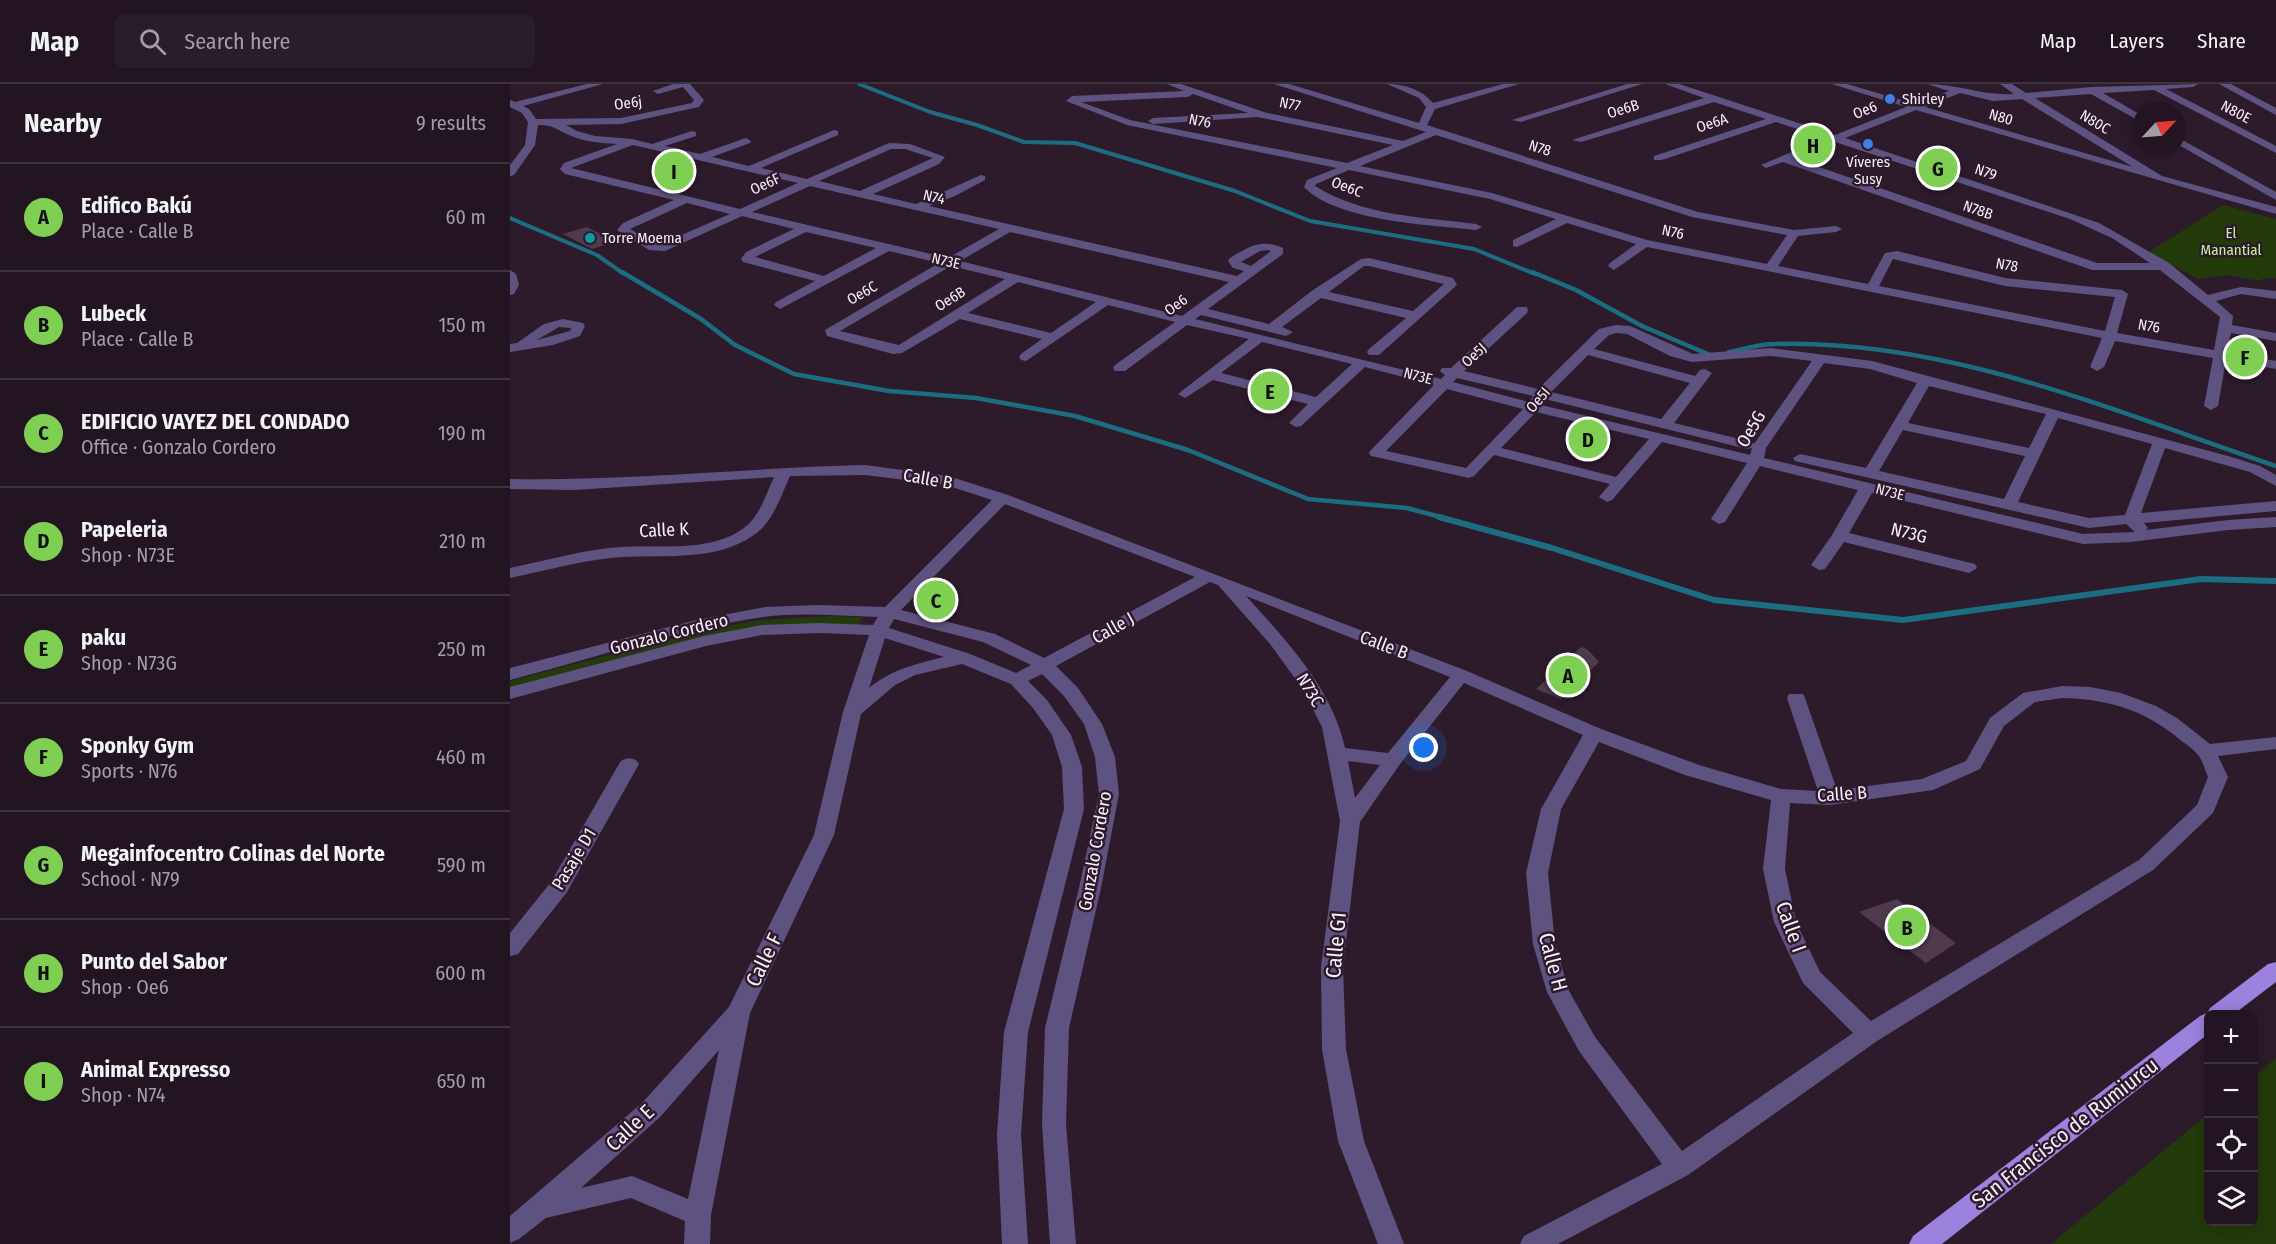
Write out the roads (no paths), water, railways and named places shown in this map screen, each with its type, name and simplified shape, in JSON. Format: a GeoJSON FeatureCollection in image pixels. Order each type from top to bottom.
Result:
{"type":"FeatureCollection","features":[{"type":"Feature","properties":{"kind":"main road"},"geometry":{"type":"LineString","coordinates":[[2223,1010],[2276,970]]}},
{"type":"Feature","properties":{"kind":"main road","name":"San Francisco de Rumiurcu"},"geometry":{"type":"LineString","coordinates":[[1922,1244],[2204,1025]]}},
{"type":"Feature","properties":{"kind":"street"},"geometry":{"type":"LineString","coordinates":[[512,104],[598,84]]}},
{"type":"Feature","properties":{"kind":"street"},"geometry":{"type":"LineString","coordinates":[[658,90],[684,84]]}},
{"type":"Feature","properties":{"kind":"street","name":"Oe6j"},"geometry":{"type":"LineString","coordinates":[[533,122],[557,124],[627,120],[696,105],[699,100],[684,84]]}},
{"type":"Feature","properties":{"kind":"street","name":"N77"},"geometry":{"type":"LineString","coordinates":[[1172,84],[1265,116],[1404,144]]}},
{"type":"Feature","properties":{"kind":"street","name":"N78"},"geometry":{"type":"LineString","coordinates":[[1279,84],[1696,214],[1794,233]]}},
{"type":"Feature","properties":{"kind":"street"},"geometry":{"type":"LineString","coordinates":[[1392,84],[1422,96],[1431,107]]}},
{"type":"Feature","properties":{"kind":"street"},"geometry":{"type":"LineString","coordinates":[[1421,128],[1431,107],[1514,84]]}},
{"type":"Feature","properties":{"kind":"street"},"geometry":{"type":"LineString","coordinates":[[1517,120],[1637,84]]}},
{"type":"Feature","properties":{"kind":"street","name":"N79"},"geometry":{"type":"LineString","coordinates":[[1670,84],[2087,222],[2165,266],[2227,316],[2226,328]]}},
{"type":"Feature","properties":{"kind":"street","name":"N80"},"geometry":{"type":"LineString","coordinates":[[1837,84],[2158,178]]}},
{"type":"Feature","properties":{"kind":"street"},"geometry":{"type":"LineString","coordinates":[[1932,84],[1998,98],[2152,85],[2193,84]]}},
{"type":"Feature","properties":{"kind":"street","name":"N80C"},"geometry":{"type":"LineString","coordinates":[[2005,84],[2158,178],[2276,211]]}},
{"type":"Feature","properties":{"kind":"street"},"geometry":{"type":"LineString","coordinates":[[2079,84],[2132,114]]}},
{"type":"Feature","properties":{"kind":"street"},"geometry":{"type":"LineString","coordinates":[[2224,84],[2276,111]]}},
{"type":"Feature","properties":{"kind":"street","name":"N80E"},"geometry":{"type":"LineString","coordinates":[[2152,85],[2276,150]]}},
{"type":"Feature","properties":{"kind":"street","name":"Oe6"},"geometry":{"type":"LineString","coordinates":[[1766,165],[1957,91]]}},
{"type":"Feature","properties":{"kind":"street","name":"N76"},"geometry":{"type":"LineString","coordinates":[[1202,94],[1076,98],[1071,101],[1127,122],[1492,196],[1645,243],[2110,336],[2276,365]]}},
{"type":"Feature","properties":{"kind":"street","name":"Oe6B"},"geometry":{"type":"LineString","coordinates":[[1577,140],[1713,99]]}},
{"type":"Feature","properties":{"kind":"street"},"geometry":{"type":"LineString","coordinates":[[510,173],[530,145],[533,122],[526,111],[512,104]]}},
{"type":"Feature","properties":{"kind":"street"},"geometry":{"type":"LineString","coordinates":[[1127,122],[1265,116]]}},
{"type":"Feature","properties":{"kind":"street","name":"Oe6A"},"geometry":{"type":"LineString","coordinates":[[1658,158],[1776,119]]}},
{"type":"Feature","properties":{"kind":"street","name":"N74"},"geometry":{"type":"LineString","coordinates":[[557,124],[594,139],[628,141],[803,183],[1237,280]]}},
{"type":"Feature","properties":{"kind":"street","name":"Oe6C"},"geometry":{"type":"LineString","coordinates":[[1434,132],[1311,182],[1309,187],[1328,200],[1356,210],[1476,227]]}},
{"type":"Feature","properties":{"kind":"street"},"geometry":{"type":"LineString","coordinates":[[652,147],[692,134]]}},
{"type":"Feature","properties":{"kind":"street"},"geometry":{"type":"LineString","coordinates":[[748,170],[834,134]]}},
{"type":"Feature","properties":{"kind":"street","name":"N73E"},"geometry":{"type":"LineString","coordinates":[[628,141],[568,165],[564,169],[1259,338],[1368,357]]}},
{"type":"Feature","properties":{"kind":"street"},"geometry":{"type":"LineString","coordinates":[[700,158],[746,141]]}},
{"type":"Feature","properties":{"kind":"street","name":"Oe6F"},"geometry":{"type":"LineString","coordinates":[[687,199],[624,226],[623,230],[653,247],[660,248],[883,148],[894,145],[906,146],[940,157],[860,195]]}},
{"type":"Feature","properties":{"kind":"street"},"geometry":{"type":"LineString","coordinates":[[2186,145],[2276,197]]}},
{"type":"Feature","properties":{"kind":"street","name":"N78B"},"geometry":{"type":"LineString","coordinates":[[1785,159],[2096,267],[2165,266]]}},
{"type":"Feature","properties":{"kind":"street"},"geometry":{"type":"LineString","coordinates":[[915,208],[951,194],[981,178]]}},
{"type":"Feature","properties":{"kind":"street"},"geometry":{"type":"LineString","coordinates":[[1517,243],[1566,219]]}},
{"type":"Feature","properties":{"kind":"street"},"geometry":{"type":"LineString","coordinates":[[805,228],[750,255],[747,259],[824,280]]}},
{"type":"Feature","properties":{"kind":"street","name":"Oe6C"},"geometry":{"type":"LineString","coordinates":[[902,349],[893,350],[833,334],[832,330],[1007,229]]}},
{"type":"Feature","properties":{"kind":"street"},"geometry":{"type":"LineString","coordinates":[[1770,269],[1794,233],[1836,229]]}},
{"type":"Feature","properties":{"kind":"street"},"geometry":{"type":"LineString","coordinates":[[1614,266],[1645,243]]}},
{"type":"Feature","properties":{"kind":"street"},"geometry":{"type":"LineString","coordinates":[[780,305],[886,248]]}},
{"type":"Feature","properties":{"kind":"street","name":"N78"},"geometry":{"type":"LineString","coordinates":[[1872,288],[1889,256],[1897,255],[2005,282],[2122,294],[2110,336]]}},
{"type":"Feature","properties":{"kind":"street"},"geometry":{"type":"LineString","coordinates":[[1272,328],[1356,264],[1369,262],[1445,280],[1451,285],[1296,423]]}},
{"type":"Feature","properties":{"kind":"street","name":"Oe6"},"geometry":{"type":"LineString","coordinates":[[1120,368],[1252,270]]}},
{"type":"Feature","properties":{"kind":"street"},"geometry":{"type":"LineString","coordinates":[[510,274],[513,285],[510,291]]}},
{"type":"Feature","properties":{"kind":"street","name":"Oe6B"},"geometry":{"type":"LineString","coordinates":[[902,349],[1016,278]]}},
{"type":"Feature","properties":{"kind":"street"},"geometry":{"type":"LineString","coordinates":[[2207,300],[2229,290],[2241,289],[2276,295]]}},
{"type":"Feature","properties":{"kind":"street"},"geometry":{"type":"LineString","coordinates":[[1317,293],[1416,316]]}},
{"type":"Feature","properties":{"kind":"street"},"geometry":{"type":"LineString","coordinates":[[1026,357],[1105,301]]}},
{"type":"Feature","properties":{"kind":"street","name":"N73E"},"geometry":{"type":"LineString","coordinates":[[1197,310],[1272,328],[1368,357],[1537,401],[1868,480],[2083,538],[2120,539],[2246,522],[2276,522]]}},
{"type":"Feature","properties":{"kind":"street","name":"Oe5J"},"geometry":{"type":"LineString","coordinates":[[1469,473],[1376,453],[1449,378],[1522,310]]}},
{"type":"Feature","properties":{"kind":"street"},"geometry":{"type":"LineString","coordinates":[[956,314],[1053,338]]}},
{"type":"Feature","properties":{"kind":"street"},"geometry":{"type":"LineString","coordinates":[[2211,406],[2226,328],[2276,337]]}},
{"type":"Feature","properties":{"kind":"street","name":"Oe5I"},"geometry":{"type":"LineString","coordinates":[[1469,473],[1609,329],[1630,330],[1687,357],[1715,357]]}},
{"type":"Feature","properties":{"kind":"street"},"geometry":{"type":"LineString","coordinates":[[2097,367],[2110,336]]}},
{"type":"Feature","properties":{"kind":"street"},"geometry":{"type":"LineString","coordinates":[[1185,394],[1259,338]]}},
{"type":"Feature","properties":{"kind":"street"},"geometry":{"type":"LineString","coordinates":[[1587,351],[1700,382]]}},
{"type":"Feature","properties":{"kind":"street"},"geometry":{"type":"LineString","coordinates":[[1607,496],[1700,382],[1715,357],[1737,353],[1771,352],[1872,365],[1925,381],[2054,412],[2239,464],[2276,481]]}},
{"type":"Feature","properties":{"kind":"street","name":"Oe5G"},"geometry":{"type":"LineString","coordinates":[[1719,519],[1820,359]]}},
{"type":"Feature","properties":{"kind":"street"},"geometry":{"type":"LineString","coordinates":[[1211,375],[1317,402]]}},
{"type":"Feature","properties":{"kind":"street"},"geometry":{"type":"LineString","coordinates":[[1819,565],[1840,536],[1868,480],[1925,381]]}},
{"type":"Feature","properties":{"kind":"street"},"geometry":{"type":"LineString","coordinates":[[2008,506],[2054,412]]}},
{"type":"Feature","properties":{"kind":"street"},"geometry":{"type":"LineString","coordinates":[[1899,425],[2034,454]]}},
{"type":"Feature","properties":{"kind":"street"},"geometry":{"type":"LineString","coordinates":[[2148,535],[2131,520],[2160,442]]}},
{"type":"Feature","properties":{"kind":"street"},"geometry":{"type":"LineString","coordinates":[[1491,450],[1619,482]]}},
{"type":"Feature","properties":{"kind":"street","name":"Calle B"},"geometry":{"type":"LineString","coordinates":[[510,484],[574,486],[784,472],[865,470],[948,481],[1003,498],[1216,579],[1461,675],[1594,734],[1692,770],[1781,796],[1830,798],[1926,785],[1973,765],[1998,722],[2030,697],[2062,692],[2090,693],[2121,699],[2149,710],[2170,722],[2206,751],[2218,777],[2206,808],[2146,865],[1869,1034],[1679,1167],[1533,1244]]}},
{"type":"Feature","properties":{"kind":"street","name":"Calle K"},"geometry":{"type":"LineString","coordinates":[[510,573],[612,552],[701,548],[728,541],[748,532],[760,521],[784,472]]}},
{"type":"Feature","properties":{"kind":"street","name":"N73E"},"geometry":{"type":"LineString","coordinates":[[1868,480],[2089,523],[2276,506]]}},
{"type":"Feature","properties":{"kind":"street","name":"Calle F"},"geometry":{"type":"LineString","coordinates":[[697,1244],[698,1215],[738,1013],[824,836],[852,712],[884,621],[1003,498]]}},
{"type":"Feature","properties":{"kind":"street","name":"N73G"},"geometry":{"type":"LineString","coordinates":[[1840,536],[1969,568]]}},
{"type":"Feature","properties":{"kind":"street","name":"Calle J"},"geometry":{"type":"LineString","coordinates":[[1017,680],[1216,579]]}},
{"type":"Feature","properties":{"kind":"street","name":"N73C"},"geometry":{"type":"LineString","coordinates":[[1216,579],[1276,640],[1311,687],[1331,727],[1350,821]]}},
{"type":"Feature","properties":{"kind":"street","name":"Gonzalo Cordero"},"geometry":{"type":"LineString","coordinates":[[510,674],[696,625],[765,612],[817,610],[989,638],[1044,665],[1071,692],[1093,724],[1105,758],[1109,794],[1090,888],[1057,1028],[1054,1124],[1063,1244]]}},
{"type":"Feature","properties":{"kind":"street","name":"Gonzalo Cordero"},"geometry":{"type":"LineString","coordinates":[[510,693],[704,641],[762,630],[819,628],[884,621],[1017,680],[1040,704],[1061,735],[1072,767],[1074,809],[1016,1032],[1009,1136],[1015,1244]]}},
{"type":"Feature","properties":{"kind":"street"},"geometry":{"type":"LineString","coordinates":[[852,712],[889,681],[909,671],[963,658]]}},
{"type":"Feature","properties":{"kind":"street","name":"Calle G1"},"geometry":{"type":"LineString","coordinates":[[1391,1244],[1351,1142],[1334,1049],[1332,967],[1350,821],[1393,760],[1461,675]]}},
{"type":"Feature","properties":{"kind":"street"},"geometry":{"type":"LineString","coordinates":[[1796,698],[1830,798]]}},
{"type":"Feature","properties":{"kind":"street","name":"Calle H"},"geometry":{"type":"LineString","coordinates":[[1594,734],[1551,809],[1538,873],[1544,944],[1558,992],[1587,1044],[1679,1167]]}},
{"type":"Feature","properties":{"kind":"street"},"geometry":{"type":"LineString","coordinates":[[2206,751],[2276,743]]}},
{"type":"Feature","properties":{"kind":"street"},"geometry":{"type":"LineString","coordinates":[[1336,753],[1393,760]]}},
{"type":"Feature","properties":{"kind":"street","name":"Pasaje D1"},"geometry":{"type":"LineString","coordinates":[[510,948],[559,887],[629,764]]}},
{"type":"Feature","properties":{"kind":"street","name":"Calle I"},"geometry":{"type":"LineString","coordinates":[[1781,796],[1774,869],[1785,922],[1811,977],[1869,1034]]}},
{"type":"Feature","properties":{"kind":"street","name":"Calle E"},"geometry":{"type":"LineString","coordinates":[[510,1230],[540,1208],[651,1110],[738,1013]]}},
{"type":"Feature","properties":{"kind":"street"},"geometry":{"type":"LineString","coordinates":[[540,1208],[632,1187],[698,1215]]}},
{"type":"Feature","properties":{"kind":"waterway"},"geometry":{"type":"LineString","coordinates":[[859,84],[930,112],[977,125],[1024,142],[1075,143],[1235,191],[1310,221],[1474,249],[1535,274]]}},
{"type":"Feature","properties":{"kind":"waterway"},"geometry":{"type":"LineString","coordinates":[[510,218],[597,255],[624,274]]}},
{"type":"Feature","properties":{"kind":"waterway"},"geometry":{"type":"LineString","coordinates":[[622,272],[701,319],[735,345],[794,374],[889,391],[976,398],[1075,416],[1188,450],[1308,499],[1407,508],[1444,518]]}},
{"type":"Feature","properties":{"kind":"waterway"},"geometry":{"type":"LineString","coordinates":[[1532,272],[1576,290],[1642,326],[1710,355]]}},
{"type":"Feature","properties":{"kind":"waterway"},"geometry":{"type":"LineString","coordinates":[[1729,352],[1768,344],[1839,346],[1903,353],[1967,366],[2092,402],[2276,466]]}},
{"type":"Feature","properties":{"kind":"waterway"},"geometry":{"type":"LineString","coordinates":[[1439,517],[1552,548],[1714,600],[1903,620],[2201,579],[2276,581]]}},
{"type":"Feature","properties":{"kind":"place","name":"Shirley"},"geometry":{"type":"Point","coordinates":[1890,99]}},
{"type":"Feature","properties":{"kind":"place","name":"Víveres Susy"},"geometry":{"type":"Point","coordinates":[1868,144]}},
{"type":"Feature","properties":{"kind":"place","name":"Punto del Sabor"},"geometry":{"type":"Point","coordinates":[1813,145]}},
{"type":"Feature","properties":{"kind":"place","name":"Megainfocentro Colinas del Norte"},"geometry":{"type":"Point","coordinates":[1938,168]}},
{"type":"Feature","properties":{"kind":"place","name":"Animal Expresso"},"geometry":{"type":"Point","coordinates":[674,171]}},
{"type":"Feature","properties":{"kind":"place","name":"Torre Moema"},"geometry":{"type":"Point","coordinates":[590,238]}},
{"type":"Feature","properties":{"kind":"place","name":"Sponky Gym"},"geometry":{"type":"Point","coordinates":[2245,357]}},
{"type":"Feature","properties":{"kind":"place","name":"paku"},"geometry":{"type":"Point","coordinates":[1270,391]}},
{"type":"Feature","properties":{"kind":"place","name":"Papeleria"},"geometry":{"type":"Point","coordinates":[1588,439]}},
{"type":"Feature","properties":{"kind":"place","name":"EDIFICIO VAYEZ DEL CONDADO"},"geometry":{"type":"Point","coordinates":[936,600]}},
{"type":"Feature","properties":{"kind":"place","name":"Edifico Bakú"},"geometry":{"type":"Point","coordinates":[1568,675]}},
{"type":"Feature","properties":{"kind":"place","name":"Lubeck"},"geometry":{"type":"Point","coordinates":[1907,927]}},
{"type":"Feature","properties":{"kind":"park label","name":"El Manantial"},"geometry":{"type":"Point","coordinates":[2231,242]}}]}
